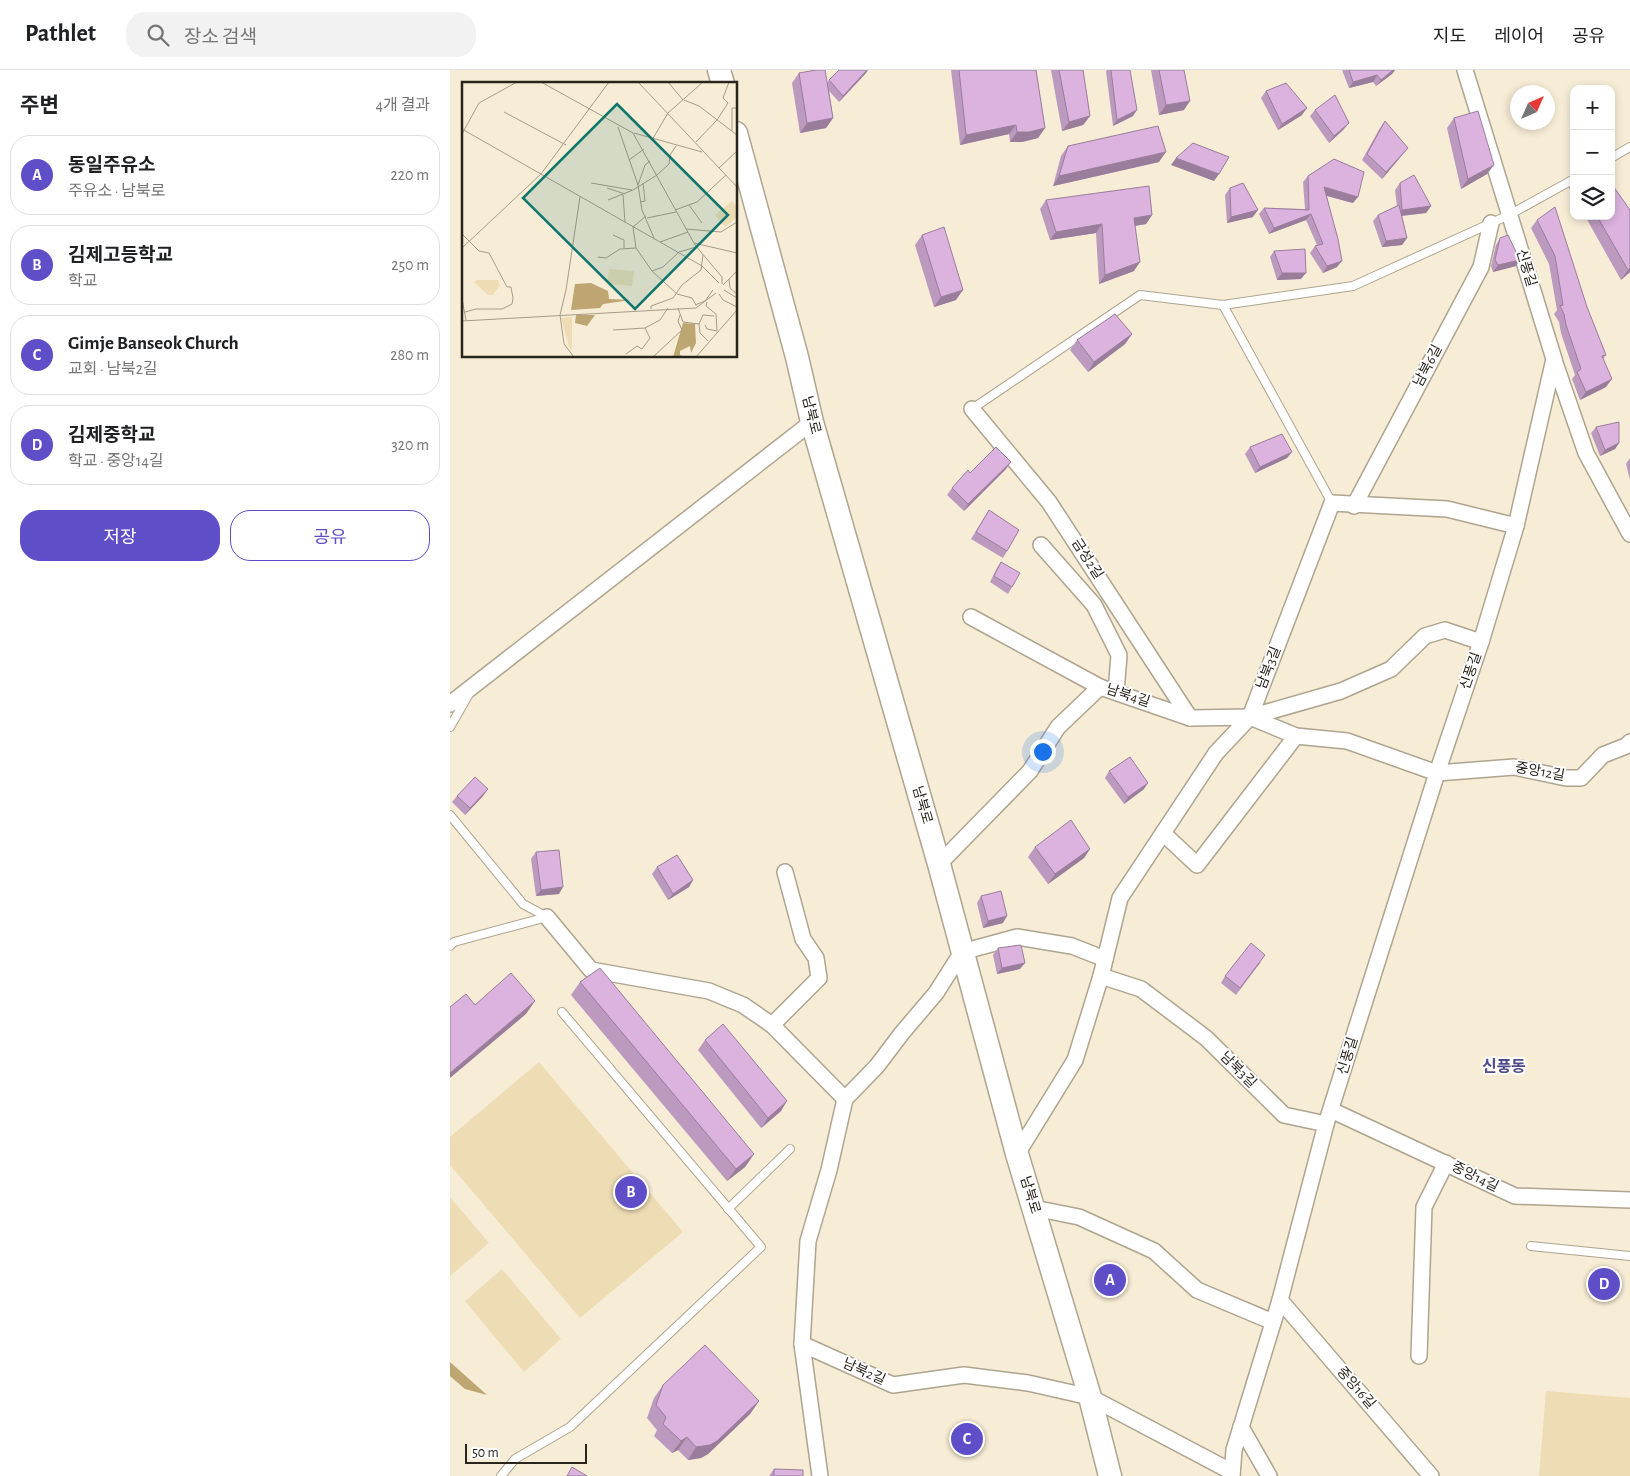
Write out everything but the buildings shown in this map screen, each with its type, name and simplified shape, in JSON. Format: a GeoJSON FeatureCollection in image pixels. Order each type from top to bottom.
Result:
{"type":"FeatureCollection","features":[{"type":"Feature","properties":{"kind":"main road","name":"남북로"},"geometry":{"type":"LineString","coordinates":[[738,140],[797,357],[812,422],[939,864],[1017,1154],[1090,1397],[1110,1476]]}},
{"type":"Feature","properties":{"kind":"street","name":"신풍길"},"geometry":{"type":"LineString","coordinates":[[1232,1474],[1234,1450],[1280,1300],[1328,1117],[1437,773],[1481,642],[1516,526],[1554,359],[1465,70]]}},
{"type":"Feature","properties":{"kind":"street","name":"남북6길"},"geometry":{"type":"LineString","coordinates":[[1354,506],[1481,267],[1490,223]]}},
{"type":"Feature","properties":{"kind":"street"},"geometry":{"type":"LineString","coordinates":[[1554,359],[1586,453],[1628,527]]}},
{"type":"Feature","properties":{"kind":"street","name":"금성2길"},"geometry":{"type":"LineString","coordinates":[[972,409],[1049,502],[1190,718]]}},
{"type":"Feature","properties":{"kind":"street"},"geometry":{"type":"LineString","coordinates":[[450,704],[812,422]]}},
{"type":"Feature","properties":{"kind":"street"},"geometry":{"type":"LineString","coordinates":[[1332,503],[1354,506],[1447,509],[1516,526]]}},
{"type":"Feature","properties":{"kind":"street","name":"남북3길"},"geometry":{"type":"LineString","coordinates":[[1017,1154],[1075,1060],[1102,976],[1120,898],[1216,753],[1250,717],[1332,503]]}},
{"type":"Feature","properties":{"kind":"street"},"geometry":{"type":"LineString","coordinates":[[1041,545],[1094,604],[1119,655],[1116,692]]}},
{"type":"Feature","properties":{"kind":"street","name":"남북4길"},"geometry":{"type":"LineString","coordinates":[[971,617],[1100,687],[1190,718],[1250,717],[1296,736],[1347,741],[1437,773]]}},
{"type":"Feature","properties":{"kind":"street","name":"신풍길"},"geometry":{"type":"LineString","coordinates":[[1250,717],[1340,691],[1391,669],[1425,636],[1445,630],[1481,642]]}},
{"type":"Feature","properties":{"kind":"street"},"geometry":{"type":"LineString","coordinates":[[939,864],[1030,771],[1058,727],[1100,687]]}},
{"type":"Feature","properties":{"kind":"street"},"geometry":{"type":"LineString","coordinates":[[1162,833],[1197,865],[1296,736]]}},
{"type":"Feature","properties":{"kind":"street","name":"중앙12길"},"geometry":{"type":"LineString","coordinates":[[1437,773],[1514,767],[1566,778],[1581,778],[1603,755],[1626,746],[1630,742]]}},
{"type":"Feature","properties":{"kind":"street"},"geometry":{"type":"LineString","coordinates":[[772,1025],[819,978],[816,958],[803,940],[785,872]]}},
{"type":"Feature","properties":{"kind":"street"},"geometry":{"type":"LineString","coordinates":[[547,918],[591,970],[709,991],[743,1005],[772,1025],[845,1099]]}},
{"type":"Feature","properties":{"kind":"street"},"geometry":{"type":"LineString","coordinates":[[820,1476],[802,1344],[808,1241],[829,1170],[845,1099],[877,1066],[902,1032],[936,993],[962,952],[1017,937],[1072,946],[1105,959]]}},
{"type":"Feature","properties":{"kind":"street","name":"남북3길"},"geometry":{"type":"LineString","coordinates":[[1102,976],[1141,990],[1206,1038],[1284,1115],[1328,1117]]}},
{"type":"Feature","properties":{"kind":"street","name":"중앙14길"},"geometry":{"type":"LineString","coordinates":[[1328,1117],[1446,1163],[1515,1196],[1630,1200]]}},
{"type":"Feature","properties":{"kind":"street"},"geometry":{"type":"LineString","coordinates":[[1420,1356],[1424,1207],[1446,1163]]}},
{"type":"Feature","properties":{"kind":"street"},"geometry":{"type":"LineString","coordinates":[[1034,1208],[1079,1217],[1154,1251],[1197,1290],[1273,1322]]}},
{"type":"Feature","properties":{"kind":"street","name":"중앙16길"},"geometry":{"type":"LineString","coordinates":[[1280,1300],[1431,1476]]}},
{"type":"Feature","properties":{"kind":"street","name":"남북2길"},"geometry":{"type":"LineString","coordinates":[[802,1344],[893,1385],[964,1375],[1028,1383],[1090,1397],[1232,1474]]}},
{"type":"Feature","properties":{"kind":"street"},"geometry":{"type":"LineString","coordinates":[[1241,1427],[1269,1476]]}},
{"type":"Feature","properties":{"kind":"lane"},"geometry":{"type":"LineString","coordinates":[[1615,156],[1630,147]]}},
{"type":"Feature","properties":{"kind":"lane"},"geometry":{"type":"LineString","coordinates":[[972,409],[1140,296],[1223,304],[1353,286],[1509,215],[1570,181]]}},
{"type":"Feature","properties":{"kind":"lane"},"geometry":{"type":"LineString","coordinates":[[1223,304],[1332,503]]}},
{"type":"Feature","properties":{"kind":"lane"},"geometry":{"type":"LineString","coordinates":[[450,727],[473,687]]}},
{"type":"Feature","properties":{"kind":"lane"},"geometry":{"type":"LineString","coordinates":[[450,815],[523,904],[547,918]]}},
{"type":"Feature","properties":{"kind":"lane"},"geometry":{"type":"LineString","coordinates":[[450,946],[454,942],[547,918]]}},
{"type":"Feature","properties":{"kind":"lane"},"geometry":{"type":"LineString","coordinates":[[501,1476],[515,1459],[570,1427],[760,1247],[562,1012]]}},
{"type":"Feature","properties":{"kind":"lane"},"geometry":{"type":"LineString","coordinates":[[728,1209],[790,1149]]}},
{"type":"Feature","properties":{"kind":"lane"},"geometry":{"type":"LineString","coordinates":[[1531,1246],[1630,1256]]}},
{"type":"Feature","properties":{"kind":"shaded area"},"geometry":{"type":"Polygon","coordinates":[[[539,1062],[683,1232],[580,1318],[450,1165],[450,1137],[539,1062]]]}},
{"type":"Feature","properties":{"kind":"shaded area"},"geometry":{"type":"Polygon","coordinates":[[[450,1197],[489,1243],[450,1276],[450,1197]]]}},
{"type":"Feature","properties":{"kind":"shaded area"},"geometry":{"type":"Polygon","coordinates":[[[502,1269],[561,1339],[524,1372],[465,1301],[502,1269]]]}},
{"type":"Feature","properties":{"kind":"shaded area"},"geometry":{"type":"Polygon","coordinates":[[[450,1362],[487,1395],[465,1389],[450,1376],[450,1362]]]}},
{"type":"Feature","properties":{"kind":"shaded area"},"geometry":{"type":"Polygon","coordinates":[[[1546,1391],[1630,1398],[1630,1476],[1539,1476],[1546,1391]]]}},
{"type":"Feature","properties":{"kind":"place","name":"김제고등학교"},"geometry":{"type":"Point","coordinates":[631,1192]}},
{"type":"Feature","properties":{"kind":"place","name":"동일주유소"},"geometry":{"type":"Point","coordinates":[1110,1280]}},
{"type":"Feature","properties":{"kind":"place","name":"김제중학교"},"geometry":{"type":"Point","coordinates":[1604,1284]}},
{"type":"Feature","properties":{"kind":"place","name":"Gimje Banseok Church"},"geometry":{"type":"Point","coordinates":[967,1439]}},
{"type":"Feature","properties":{"kind":"district","name":"신풍동"},"geometry":{"type":"Point","coordinates":[1504,1067]}}]}
